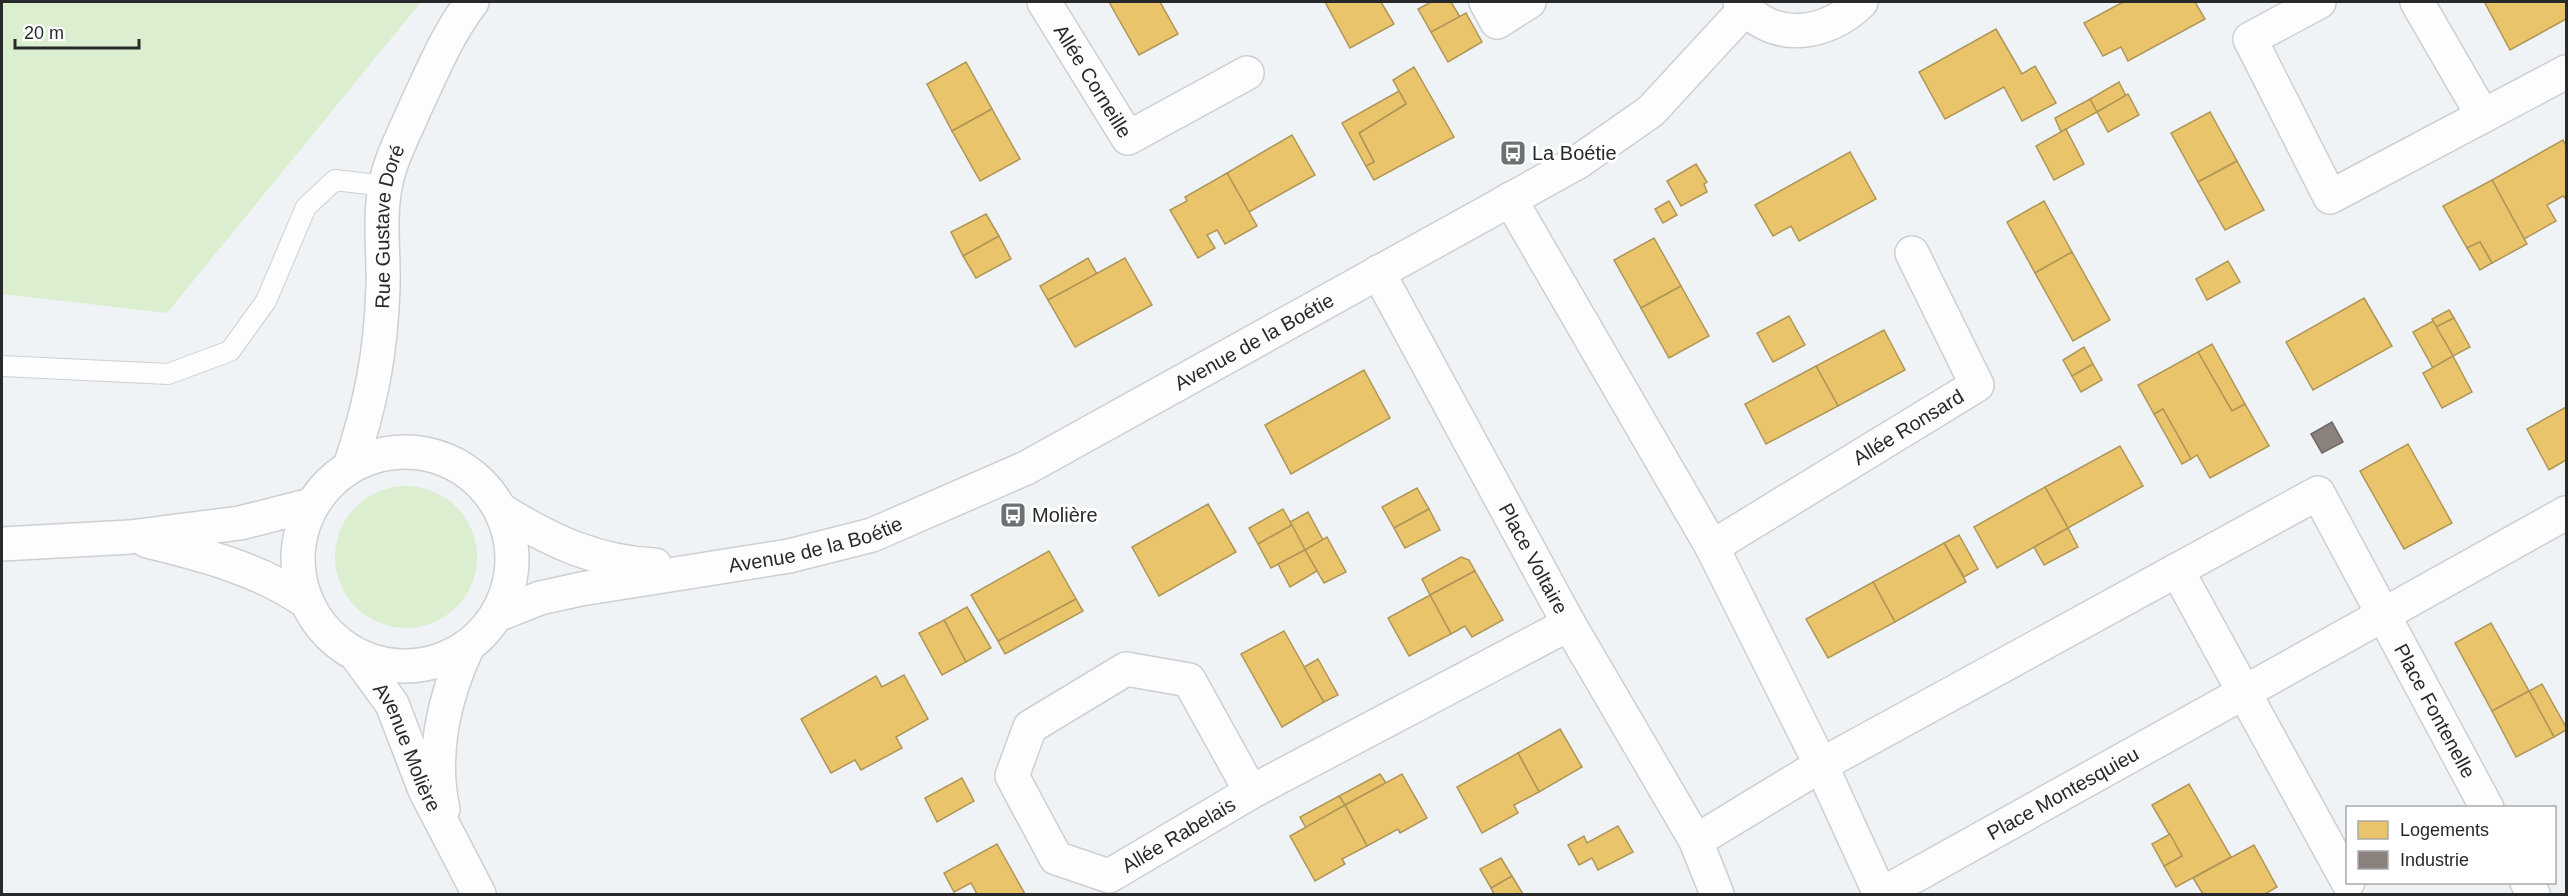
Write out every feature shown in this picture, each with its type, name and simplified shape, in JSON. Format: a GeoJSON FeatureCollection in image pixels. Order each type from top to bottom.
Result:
{"type":"FeatureCollection","features":[{"type":"Feature","properties":{"kind":"street","name":"Allée Corneille"},"geometry":{"type":"LineString","coordinates":[[1044,2],[1128,138],[1247,73]]}},
{"type":"Feature","properties":{"kind":"street"},"geometry":{"type":"LineString","coordinates":[[1486,2],[1497,22],[1529,2]]}},
{"type":"Feature","properties":{"kind":"street"},"geometry":{"type":"LineString","coordinates":[[1742,5],[1768,24],[1794,31],[1822,28],[1846,16],[1861,2]]}},
{"type":"Feature","properties":{"kind":"street"},"geometry":{"type":"LineString","coordinates":[[2319,2],[2250,39],[2330,197],[2566,72]]}},
{"type":"Feature","properties":{"kind":"street"},"geometry":{"type":"LineString","coordinates":[[2417,2],[2482,116]]}},
{"type":"Feature","properties":{"kind":"street","name":"Avenue de la Boétie"},"geometry":{"type":"LineString","coordinates":[[497,615],[540,598],[581,588],[705,567],[789,556],[872,534],[1026,468],[1378,272],[1480,219],[1510,199],[1578,162],[1651,111],[1742,5]]}},
{"type":"Feature","properties":{"kind":"street","name":"Rue Gustave Doré"},"geometry":{"type":"LineString","coordinates":[[350,466],[373,394],[378,368],[383,287],[382,215],[385,186],[404,133],[459,7]]}},
{"type":"Feature","properties":{"kind":"street"},"geometry":{"type":"LineString","coordinates":[[1510,199],[1712,547],[1821,765]]}},
{"type":"Feature","properties":{"kind":"street","name":"Allée Ronsard"},"geometry":{"type":"LineString","coordinates":[[1712,547],[1977,385],[1912,253]]}},
{"type":"Feature","properties":{"kind":"street","name":"Place Voltaire"},"geometry":{"type":"LineString","coordinates":[[1378,272],[1569,624],[1696,841]]}},
{"type":"Feature","properties":{"kind":"street"},"geometry":{"type":"LineString","coordinates":[[406,452],[435,456],[462,468],[484,487],[501,510],[512,545],[510,581],[497,615],[467,648],[441,661],[413,667],[385,665],[357,656],[330,636],[318,623],[305,601],[297,569],[299,536],[311,505],[328,483],[350,466],[387,454],[406,452]]}},
{"type":"Feature","properties":{"kind":"street"},"geometry":{"type":"LineString","coordinates":[[1718,894],[1696,841],[1821,765],[2318,493],[2384,612]]}},
{"type":"Feature","properties":{"kind":"street"},"geometry":{"type":"LineString","coordinates":[[2,544],[130,537],[240,523],[311,505]]}},
{"type":"Feature","properties":{"kind":"street","name":"Avenue de la Boétie"},"geometry":{"type":"LineString","coordinates":[[501,510],[553,541],[580,552],[640,565],[705,567]]}},
{"type":"Feature","properties":{"kind":"street","name":"Place Montesquieu"},"geometry":{"type":"LineString","coordinates":[[1821,765],[1881,894],[2384,612],[2566,513]]}},
{"type":"Feature","properties":{"kind":"street"},"geometry":{"type":"LineString","coordinates":[[130,537],[235,567],[284,587],[305,601]]}},
{"type":"Feature","properties":{"kind":"street"},"geometry":{"type":"LineString","coordinates":[[2178,570],[2346,878]]}},
{"type":"Feature","properties":{"kind":"street","name":"Place Fontenelle"},"geometry":{"type":"LineString","coordinates":[[2384,612],[2486,806]]}},
{"type":"Feature","properties":{"kind":"street","name":"Allée Rabelais"},"geometry":{"type":"LineString","coordinates":[[1251,792],[1189,680],[1126,669],[1030,727],[1012,776],[1056,858],[1109,876],[1251,792],[1569,624]]}},
{"type":"Feature","properties":{"kind":"street","name":"Avenue Molière"},"geometry":{"type":"LineString","coordinates":[[451,843],[442,803],[440,761],[442,724],[446,699],[467,648]]}},
{"type":"Feature","properties":{"kind":"street","name":"Avenue Molière"},"geometry":{"type":"LineString","coordinates":[[357,656],[392,704],[425,790],[479,894]]}},
{"type":"Feature","properties":{"kind":"lane"},"geometry":{"type":"LineString","coordinates":[[2,366],[168,374],[230,351],[266,301],[306,207],[335,180],[385,186]]}},
{"type":"Feature","properties":{"kind":"green space"},"geometry":{"type":"Polygon","coordinates":[[[2,2],[421,2],[167,313],[2,294],[2,2]]]}},
{"type":"Feature","properties":{"kind":"green space"},"geometry":{"type":"Polygon","coordinates":[[[406,486],[433,492],[456,507],[471,530],[477,557],[471,584],[456,607],[433,622],[406,628],[379,622],[356,607],[341,584],[335,557],[341,530],[356,507],[379,492],[406,486]]]}},
{"type":"Feature","properties":{"kind":"building: Logements"},"geometry":{"type":"Polygon","coordinates":[[[1109,2],[1160,2],[1178,34],[1139,55],[1109,2]]]}},
{"type":"Feature","properties":{"kind":"building: Logements"},"geometry":{"type":"Polygon","coordinates":[[[1325,2],[1381,2],[1394,24],[1350,48],[1325,2]]]}},
{"type":"Feature","properties":{"kind":"building: Logements"},"geometry":{"type":"Polygon","coordinates":[[[1431,2],[1451,2],[1460,17],[1431,32],[1418,9],[1431,2]]]}},
{"type":"Feature","properties":{"kind":"building: Logements"},"geometry":{"type":"Polygon","coordinates":[[[2123,2],[2195,2],[2205,19],[2128,61],[2121,47],[2103,56],[2084,23],[2123,2]]]}},
{"type":"Feature","properties":{"kind":"building: Logements"},"geometry":{"type":"Polygon","coordinates":[[[2566,2],[2566,19],[2510,50],[2485,3],[2566,2]]]}},
{"type":"Feature","properties":{"kind":"building: Logements"},"geometry":{"type":"Polygon","coordinates":[[[1466,13],[1482,42],[1448,62],[1431,32],[1466,13]]]}},
{"type":"Feature","properties":{"kind":"building: Logements"},"geometry":{"type":"Polygon","coordinates":[[[1996,29],[2022,74],[2035,66],[2056,103],[2022,121],[2004,87],[1945,119],[1919,72],[1996,29]]]}},
{"type":"Feature","properties":{"kind":"building: Logements"},"geometry":{"type":"Polygon","coordinates":[[[966,62],[992,109],[952,131],[927,84],[966,62]]]}},
{"type":"Feature","properties":{"kind":"building: Logements"},"geometry":{"type":"Polygon","coordinates":[[[1414,67],[1454,137],[1374,180],[1366,166],[1374,162],[1359,133],[1406,104],[1393,80],[1414,67]]]}},
{"type":"Feature","properties":{"kind":"building: Logements"},"geometry":{"type":"Polygon","coordinates":[[[2119,82],[2126,96],[2097,112],[2090,99],[2119,82]]]}},
{"type":"Feature","properties":{"kind":"building: Logements"},"geometry":{"type":"Polygon","coordinates":[[[1399,91],[1406,104],[1359,133],[1374,162],[1366,166],[1342,123],[1399,91]]]}},
{"type":"Feature","properties":{"kind":"building: Logements"},"geometry":{"type":"Polygon","coordinates":[[[2128,94],[2139,115],[2108,132],[2097,112],[2128,94]]]}},
{"type":"Feature","properties":{"kind":"building: Logements"},"geometry":{"type":"Polygon","coordinates":[[[2090,99],[2097,112],[2061,132],[2055,118],[2090,99]]]}},
{"type":"Feature","properties":{"kind":"building: Logements"},"geometry":{"type":"Polygon","coordinates":[[[992,109],[1020,159],[980,181],[952,131],[992,109]]]}},
{"type":"Feature","properties":{"kind":"building: Logements"},"geometry":{"type":"Polygon","coordinates":[[[2210,112],[2237,161],[2198,182],[2171,133],[2210,112]]]}},
{"type":"Feature","properties":{"kind":"building: Logements"},"geometry":{"type":"Polygon","coordinates":[[[2066,129],[2084,164],[2054,180],[2036,146],[2066,129]]]}},
{"type":"Feature","properties":{"kind":"building: Logements"},"geometry":{"type":"Polygon","coordinates":[[[1292,135],[1315,175],[1249,212],[1227,173],[1292,135]]]}},
{"type":"Feature","properties":{"kind":"building: Logements"},"geometry":{"type":"Polygon","coordinates":[[[2563,140],[2566,146],[2566,199],[2563,196],[2547,205],[2556,221],[2524,239],[2492,180],[2563,140]]]}},
{"type":"Feature","properties":{"kind":"building: Logements"},"geometry":{"type":"Polygon","coordinates":[[[1850,152],[1876,199],[1799,241],[1791,226],[1773,236],[1755,205],[1850,152]]]}},
{"type":"Feature","properties":{"kind":"building: Logements"},"geometry":{"type":"Polygon","coordinates":[[[2237,161],[2264,210],[2225,230],[2198,182],[2237,161]]]}},
{"type":"Feature","properties":{"kind":"building: Logements"},"geometry":{"type":"Polygon","coordinates":[[[1696,164],[1707,182],[1704,184],[1707,192],[1681,206],[1667,181],[1696,164]]]}},
{"type":"Feature","properties":{"kind":"building: Logements"},"geometry":{"type":"Polygon","coordinates":[[[1227,173],[1257,226],[1225,244],[1217,230],[1207,235],[1215,248],[1198,258],[1170,210],[1187,201],[1185,197],[1227,173]]]}},
{"type":"Feature","properties":{"kind":"building: Logements"},"geometry":{"type":"Polygon","coordinates":[[[2492,180],[2527,244],[2492,263],[2480,242],[2467,248],[2443,206],[2492,180]]]}},
{"type":"Feature","properties":{"kind":"building: Logements"},"geometry":{"type":"Polygon","coordinates":[[[1669,201],[1677,215],[1663,223],[1655,209],[1669,201]]]}},
{"type":"Feature","properties":{"kind":"building: Logements"},"geometry":{"type":"Polygon","coordinates":[[[2044,201],[2072,252],[2035,273],[2007,222],[2044,201]]]}},
{"type":"Feature","properties":{"kind":"building: Logements"},"geometry":{"type":"Polygon","coordinates":[[[986,214],[999,236],[963,256],[951,232],[986,214]]]}},
{"type":"Feature","properties":{"kind":"building: Logements"},"geometry":{"type":"Polygon","coordinates":[[[999,236],[1011,259],[976,278],[963,256],[999,236]]]}},
{"type":"Feature","properties":{"kind":"building: Logements"},"geometry":{"type":"Polygon","coordinates":[[[1654,238],[1681,286],[1641,308],[1614,260],[1654,238]]]}},
{"type":"Feature","properties":{"kind":"building: Logements"},"geometry":{"type":"Polygon","coordinates":[[[2480,242],[2492,263],[2480,270],[2467,248],[2480,242]]]}},
{"type":"Feature","properties":{"kind":"building: Logements"},"geometry":{"type":"Polygon","coordinates":[[[2072,252],[2110,320],[2073,341],[2035,273],[2072,252]]]}},
{"type":"Feature","properties":{"kind":"building: Logements"},"geometry":{"type":"Polygon","coordinates":[[[1088,258],[1097,274],[1048,300],[1040,286],[1088,258]]]}},
{"type":"Feature","properties":{"kind":"building: Logements"},"geometry":{"type":"Polygon","coordinates":[[[1125,258],[1152,305],[1075,347],[1048,300],[1125,258]]]}},
{"type":"Feature","properties":{"kind":"building: Logements"},"geometry":{"type":"Polygon","coordinates":[[[2228,261],[2240,282],[2207,300],[2196,279],[2228,261]]]}},
{"type":"Feature","properties":{"kind":"building: Logements"},"geometry":{"type":"Polygon","coordinates":[[[1681,286],[1709,336],[1669,358],[1641,308],[1681,286]]]}},
{"type":"Feature","properties":{"kind":"building: Logements"},"geometry":{"type":"Polygon","coordinates":[[[2364,298],[2392,346],[2313,390],[2286,342],[2364,298]]]}},
{"type":"Feature","properties":{"kind":"building: Logements"},"geometry":{"type":"Polygon","coordinates":[[[2449,310],[2454,318],[2436,327],[2432,319],[2449,310]]]}},
{"type":"Feature","properties":{"kind":"building: Logements"},"geometry":{"type":"Polygon","coordinates":[[[1789,316],[1805,345],[1773,362],[1757,333],[1789,316]]]}},
{"type":"Feature","properties":{"kind":"building: Logements"},"geometry":{"type":"Polygon","coordinates":[[[2454,318],[2470,347],[2453,356],[2436,327],[2454,318]]]}},
{"type":"Feature","properties":{"kind":"building: Logements"},"geometry":{"type":"Polygon","coordinates":[[[2433,321],[2453,356],[2433,368],[2413,332],[2433,321]]]}},
{"type":"Feature","properties":{"kind":"building: Logements"},"geometry":{"type":"Polygon","coordinates":[[[1884,330],[1905,370],[1838,406],[1816,366],[1884,330]]]}},
{"type":"Feature","properties":{"kind":"building: Logements"},"geometry":{"type":"Polygon","coordinates":[[[2212,344],[2245,404],[2232,411],[2198,352],[2212,344]]]}},
{"type":"Feature","properties":{"kind":"building: Logements"},"geometry":{"type":"Polygon","coordinates":[[[2084,347],[2093,364],[2072,376],[2063,360],[2084,347]]]}},
{"type":"Feature","properties":{"kind":"building: Logements"},"geometry":{"type":"Polygon","coordinates":[[[2198,352],[2232,411],[2245,404],[2269,446],[2210,478],[2197,455],[2191,459],[2163,409],[2154,414],[2138,385],[2198,352]]]}},
{"type":"Feature","properties":{"kind":"building: Logements"},"geometry":{"type":"Polygon","coordinates":[[[2453,356],[2472,392],[2442,408],[2423,373],[2453,356]]]}},
{"type":"Feature","properties":{"kind":"building: Logements"},"geometry":{"type":"Polygon","coordinates":[[[2093,364],[2102,380],[2081,392],[2072,376],[2093,364]]]}},
{"type":"Feature","properties":{"kind":"building: Logements"},"geometry":{"type":"Polygon","coordinates":[[[1816,366],[1838,406],[1766,444],[1745,404],[1816,366]]]}},
{"type":"Feature","properties":{"kind":"building: Logements"},"geometry":{"type":"Polygon","coordinates":[[[1364,370],[1390,418],[1291,474],[1265,425],[1364,370]]]}},
{"type":"Feature","properties":{"kind":"building: Logements"},"geometry":{"type":"Polygon","coordinates":[[[2566,407],[2566,460],[2549,470],[2527,429],[2566,407]]]}},
{"type":"Feature","properties":{"kind":"building: Logements"},"geometry":{"type":"Polygon","coordinates":[[[2163,409],[2191,459],[2182,464],[2154,414],[2163,409]]]}},
{"type":"Feature","properties":{"kind":"building: Logements"},"geometry":{"type":"Polygon","coordinates":[[[2408,444],[2452,523],[2404,549],[2360,471],[2408,444]]]}},
{"type":"Feature","properties":{"kind":"building: Logements"},"geometry":{"type":"Polygon","coordinates":[[[2120,446],[2143,486],[2068,528],[2045,487],[2120,446]]]}},
{"type":"Feature","properties":{"kind":"building: Logements"},"geometry":{"type":"Polygon","coordinates":[[[2045,487],[2068,528],[1997,568],[1974,527],[2045,487]]]}},
{"type":"Feature","properties":{"kind":"building: Logements"},"geometry":{"type":"Polygon","coordinates":[[[1417,488],[1429,509],[1394,528],[1382,507],[1417,488]]]}},
{"type":"Feature","properties":{"kind":"building: Logements"},"geometry":{"type":"Polygon","coordinates":[[[1208,504],[1236,552],[1159,596],[1132,547],[1208,504]]]}},
{"type":"Feature","properties":{"kind":"building: Logements"},"geometry":{"type":"Polygon","coordinates":[[[1283,509],[1292,525],[1258,544],[1249,528],[1283,509]]]}},
{"type":"Feature","properties":{"kind":"building: Logements"},"geometry":{"type":"Polygon","coordinates":[[[1429,509],[1440,530],[1405,548],[1394,528],[1429,509]]]}},
{"type":"Feature","properties":{"kind":"building: Logements"},"geometry":{"type":"Polygon","coordinates":[[[1308,512],[1323,540],[1305,550],[1290,522],[1308,512]]]}},
{"type":"Feature","properties":{"kind":"building: Logements"},"geometry":{"type":"Polygon","coordinates":[[[1292,525],[1305,550],[1271,568],[1258,544],[1292,525]]]}},
{"type":"Feature","properties":{"kind":"building: Logements"},"geometry":{"type":"Polygon","coordinates":[[[2068,528],[2078,547],[2044,565],[2034,547],[2068,528]]]}},
{"type":"Feature","properties":{"kind":"building: Logements"},"geometry":{"type":"Polygon","coordinates":[[[1959,535],[1978,569],[1964,577],[1944,543],[1959,535]]]}},
{"type":"Feature","properties":{"kind":"building: Logements"},"geometry":{"type":"Polygon","coordinates":[[[1327,537],[1346,572],[1324,583],[1305,550],[1327,537]]]}},
{"type":"Feature","properties":{"kind":"building: Logements"},"geometry":{"type":"Polygon","coordinates":[[[1944,543],[1966,582],[1895,622],[1873,582],[1944,543]]]}},
{"type":"Feature","properties":{"kind":"building: Logements"},"geometry":{"type":"Polygon","coordinates":[[[1305,550],[1317,571],[1290,587],[1278,564],[1305,550]]]}},
{"type":"Feature","properties":{"kind":"building: Logements"},"geometry":{"type":"Polygon","coordinates":[[[1049,551],[1076,599],[998,641],[971,595],[1049,551]]]}},
{"type":"Feature","properties":{"kind":"building: Logements"},"geometry":{"type":"Polygon","coordinates":[[[1461,557],[1469,560],[1475,571],[1430,595],[1422,579],[1461,557]]]}},
{"type":"Feature","properties":{"kind":"building: Logements"},"geometry":{"type":"Polygon","coordinates":[[[1475,571],[1503,620],[1472,637],[1465,626],[1451,634],[1430,595],[1475,571]]]}},
{"type":"Feature","properties":{"kind":"building: Logements"},"geometry":{"type":"Polygon","coordinates":[[[1873,582],[1895,622],[1828,658],[1806,619],[1873,582]]]}},
{"type":"Feature","properties":{"kind":"building: Logements"},"geometry":{"type":"Polygon","coordinates":[[[1430,595],[1451,634],[1409,656],[1388,618],[1430,595]]]}},
{"type":"Feature","properties":{"kind":"building: Logements"},"geometry":{"type":"Polygon","coordinates":[[[1076,599],[1083,611],[1005,654],[998,641],[1076,599]]]}},
{"type":"Feature","properties":{"kind":"building: Logements"},"geometry":{"type":"Polygon","coordinates":[[[967,607],[991,648],[966,662],[944,620],[967,607]]]}},
{"type":"Feature","properties":{"kind":"building: Logements"},"geometry":{"type":"Polygon","coordinates":[[[944,620],[966,662],[942,675],[919,633],[944,620]]]}},
{"type":"Feature","properties":{"kind":"building: Logements"},"geometry":{"type":"Polygon","coordinates":[[[2491,623],[2529,691],[2492,711],[2455,643],[2491,623]]]}},
{"type":"Feature","properties":{"kind":"building: Logements"},"geometry":{"type":"Polygon","coordinates":[[[1284,631],[1324,702],[1282,727],[1241,654],[1284,631]]]}},
{"type":"Feature","properties":{"kind":"building: Logements"},"geometry":{"type":"Polygon","coordinates":[[[1318,659],[1338,695],[1324,702],[1304,667],[1318,659]]]}},
{"type":"Feature","properties":{"kind":"building: Logements"},"geometry":{"type":"Polygon","coordinates":[[[904,675],[928,719],[896,737],[902,748],[861,770],[855,760],[831,773],[801,719],[876,676],[882,687],[904,675]]]}},
{"type":"Feature","properties":{"kind":"building: Logements"},"geometry":{"type":"Polygon","coordinates":[[[2542,684],[2566,727],[2566,730],[2554,737],[2529,691],[2542,684]]]}},
{"type":"Feature","properties":{"kind":"building: Logements"},"geometry":{"type":"Polygon","coordinates":[[[2529,691],[2554,737],[2516,757],[2492,711],[2529,691]]]}},
{"type":"Feature","properties":{"kind":"building: Logements"},"geometry":{"type":"Polygon","coordinates":[[[1560,729],[1582,767],[1539,792],[1518,753],[1560,729]]]}},
{"type":"Feature","properties":{"kind":"building: Logements"},"geometry":{"type":"Polygon","coordinates":[[[1518,753],[1539,792],[1514,805],[1518,813],[1482,833],[1457,787],[1518,753]]]}},
{"type":"Feature","properties":{"kind":"building: Logements"},"geometry":{"type":"Polygon","coordinates":[[[1380,774],[1386,783],[1345,805],[1339,796],[1380,774]]]}},
{"type":"Feature","properties":{"kind":"building: Logements"},"geometry":{"type":"Polygon","coordinates":[[[1402,774],[1427,818],[1400,833],[1398,829],[1367,846],[1345,805],[1402,774]]]}},
{"type":"Feature","properties":{"kind":"building: Logements"},"geometry":{"type":"Polygon","coordinates":[[[962,778],[974,801],[937,822],[925,798],[962,778]]]}},
{"type":"Feature","properties":{"kind":"building: Logements"},"geometry":{"type":"Polygon","coordinates":[[[2189,784],[2231,857],[2176,887],[2164,866],[2182,856],[2152,805],[2189,784]]]}},
{"type":"Feature","properties":{"kind":"building: Logements"},"geometry":{"type":"Polygon","coordinates":[[[1339,796],[1345,805],[1306,828],[1300,817],[1339,796]]]}},
{"type":"Feature","properties":{"kind":"building: Logements"},"geometry":{"type":"Polygon","coordinates":[[[1345,805],[1367,846],[1342,859],[1345,864],[1315,881],[1290,836],[1345,805]]]}},
{"type":"Feature","properties":{"kind":"building: Logements"},"geometry":{"type":"Polygon","coordinates":[[[1618,826],[1633,852],[1598,870],[1592,858],[1579,865],[1568,845],[1584,836],[1587,843],[1618,826]]]}},
{"type":"Feature","properties":{"kind":"building: Logements"},"geometry":{"type":"Polygon","coordinates":[[[2170,834],[2182,856],[2164,866],[2152,844],[2170,834]]]}},
{"type":"Feature","properties":{"kind":"building: Logements"},"geometry":{"type":"Polygon","coordinates":[[[997,844],[1025,894],[977,894],[971,883],[954,892],[944,873],[997,844]]]}},
{"type":"Feature","properties":{"kind":"building: Logements"},"geometry":{"type":"Polygon","coordinates":[[[2254,845],[2277,887],[2265,894],[2203,894],[2193,878],[2254,845]]]}},
{"type":"Feature","properties":{"kind":"building: Logements"},"geometry":{"type":"Polygon","coordinates":[[[1501,858],[1512,876],[1491,888],[1480,869],[1501,858]]]}},
{"type":"Feature","properties":{"kind":"building: Logements"},"geometry":{"type":"Polygon","coordinates":[[[1512,876],[1523,894],[1494,894],[1491,888],[1512,876]]]}},
{"type":"Feature","properties":{"kind":"building: Industrie"},"geometry":{"type":"Polygon","coordinates":[[[2332,422],[2343,442],[2322,453],[2311,434],[2332,422]]]}},
{"type":"Feature","properties":{"kind":"place","name":"La Boétie"},"geometry":{"type":"Point","coordinates":[1513,153]}},
{"type":"Feature","properties":{"kind":"place","name":"Molière"},"geometry":{"type":"Point","coordinates":[1013,515]}}]}
